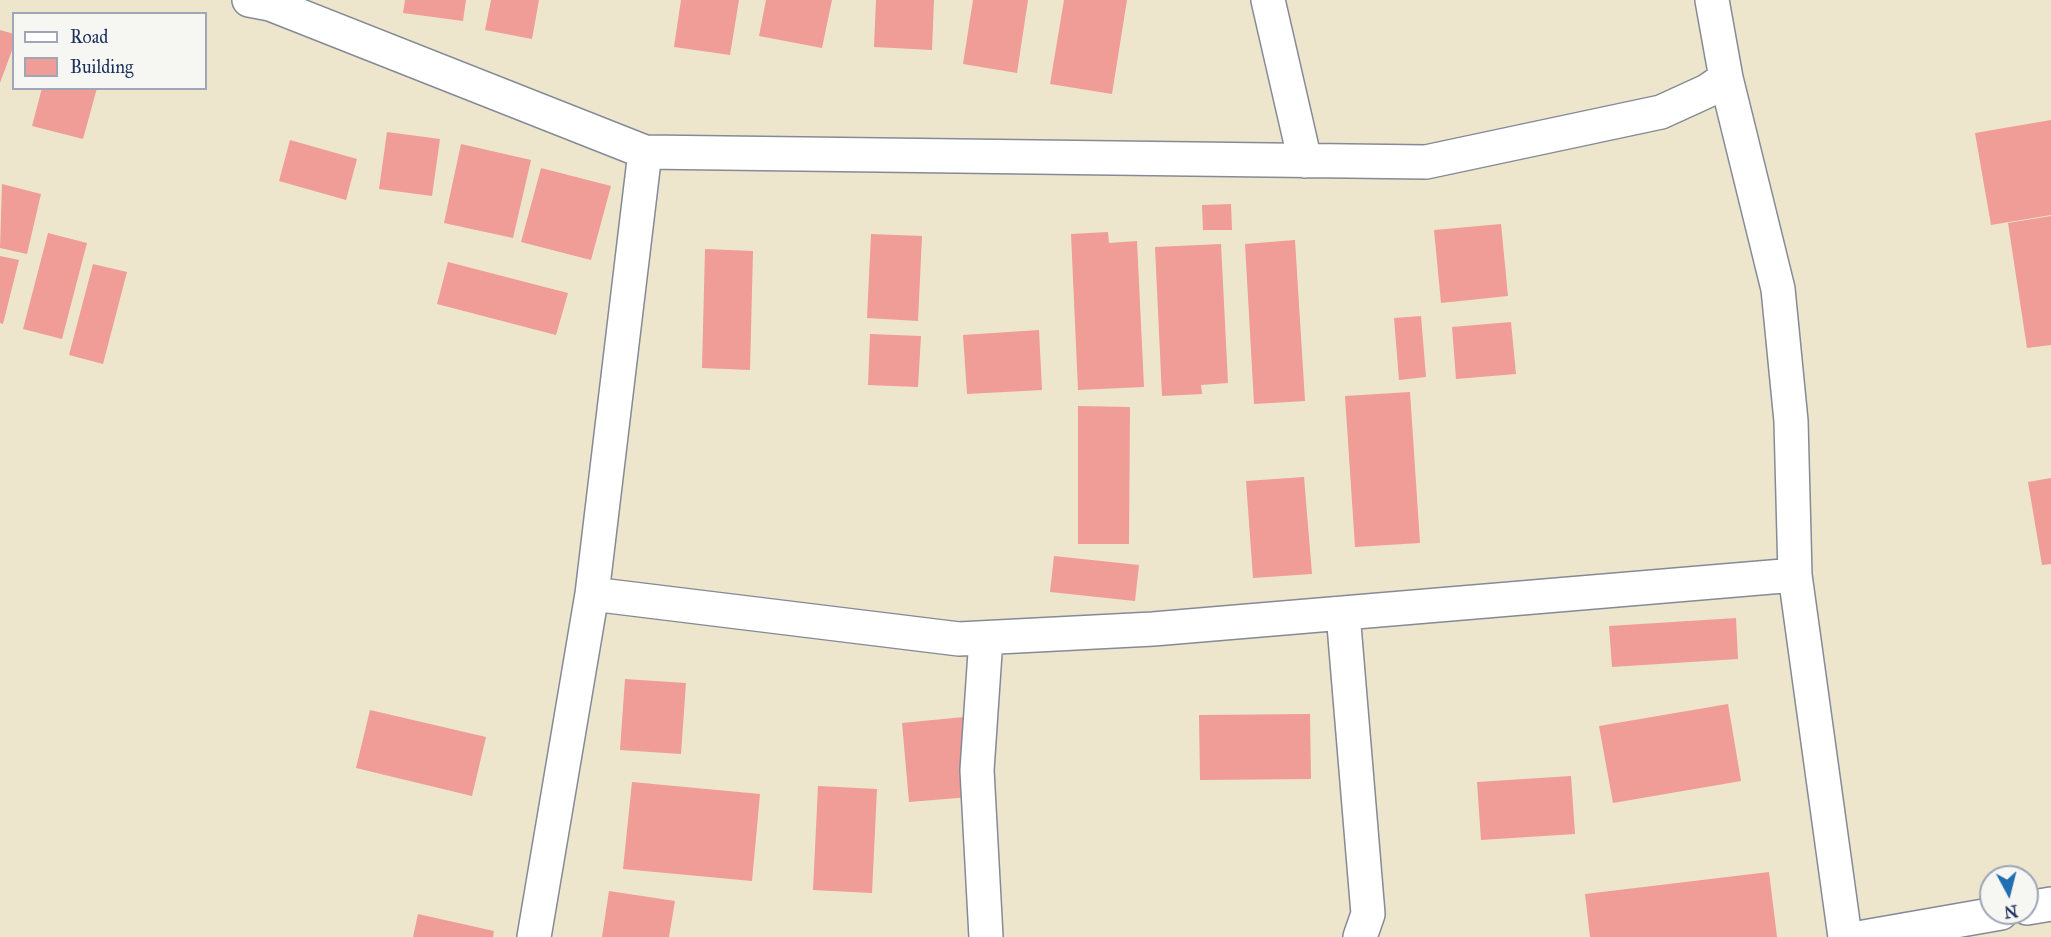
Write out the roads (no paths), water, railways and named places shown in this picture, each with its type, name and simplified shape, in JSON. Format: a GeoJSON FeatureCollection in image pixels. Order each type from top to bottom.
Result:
{"type":"FeatureCollection","features":[{"type":"Feature","properties":{"kind":"street"},"geometry":{"type":"LineString","coordinates":[[249,0],[270,4],[645,152],[1426,162],[1661,112],[1707,91],[1726,78]]}},
{"type":"Feature","properties":{"kind":"street"},"geometry":{"type":"LineString","coordinates":[[1268,0],[1305,161]]}},
{"type":"Feature","properties":{"kind":"street"},"geometry":{"type":"LineString","coordinates":[[1712,0],[1726,78],[1778,289],[1791,421],[1795,575],[1845,937]]}},
{"type":"Feature","properties":{"kind":"street"},"geometry":{"type":"LineString","coordinates":[[534,937],[592,594],[645,152]]}},
{"type":"Feature","properties":{"kind":"street"},"geometry":{"type":"LineString","coordinates":[[592,594],[959,639],[1153,629],[1795,575]]}},
{"type":"Feature","properties":{"kind":"street"},"geometry":{"type":"LineString","coordinates":[[1343,613],[1368,914],[1360,937]]}},
{"type":"Feature","properties":{"kind":"street"},"geometry":{"type":"LineString","coordinates":[[986,638],[977,770],[986,937]]}},
{"type":"Feature","properties":{"kind":"street"},"geometry":{"type":"LineString","coordinates":[[1864,937],[1979,917]]}}]}
